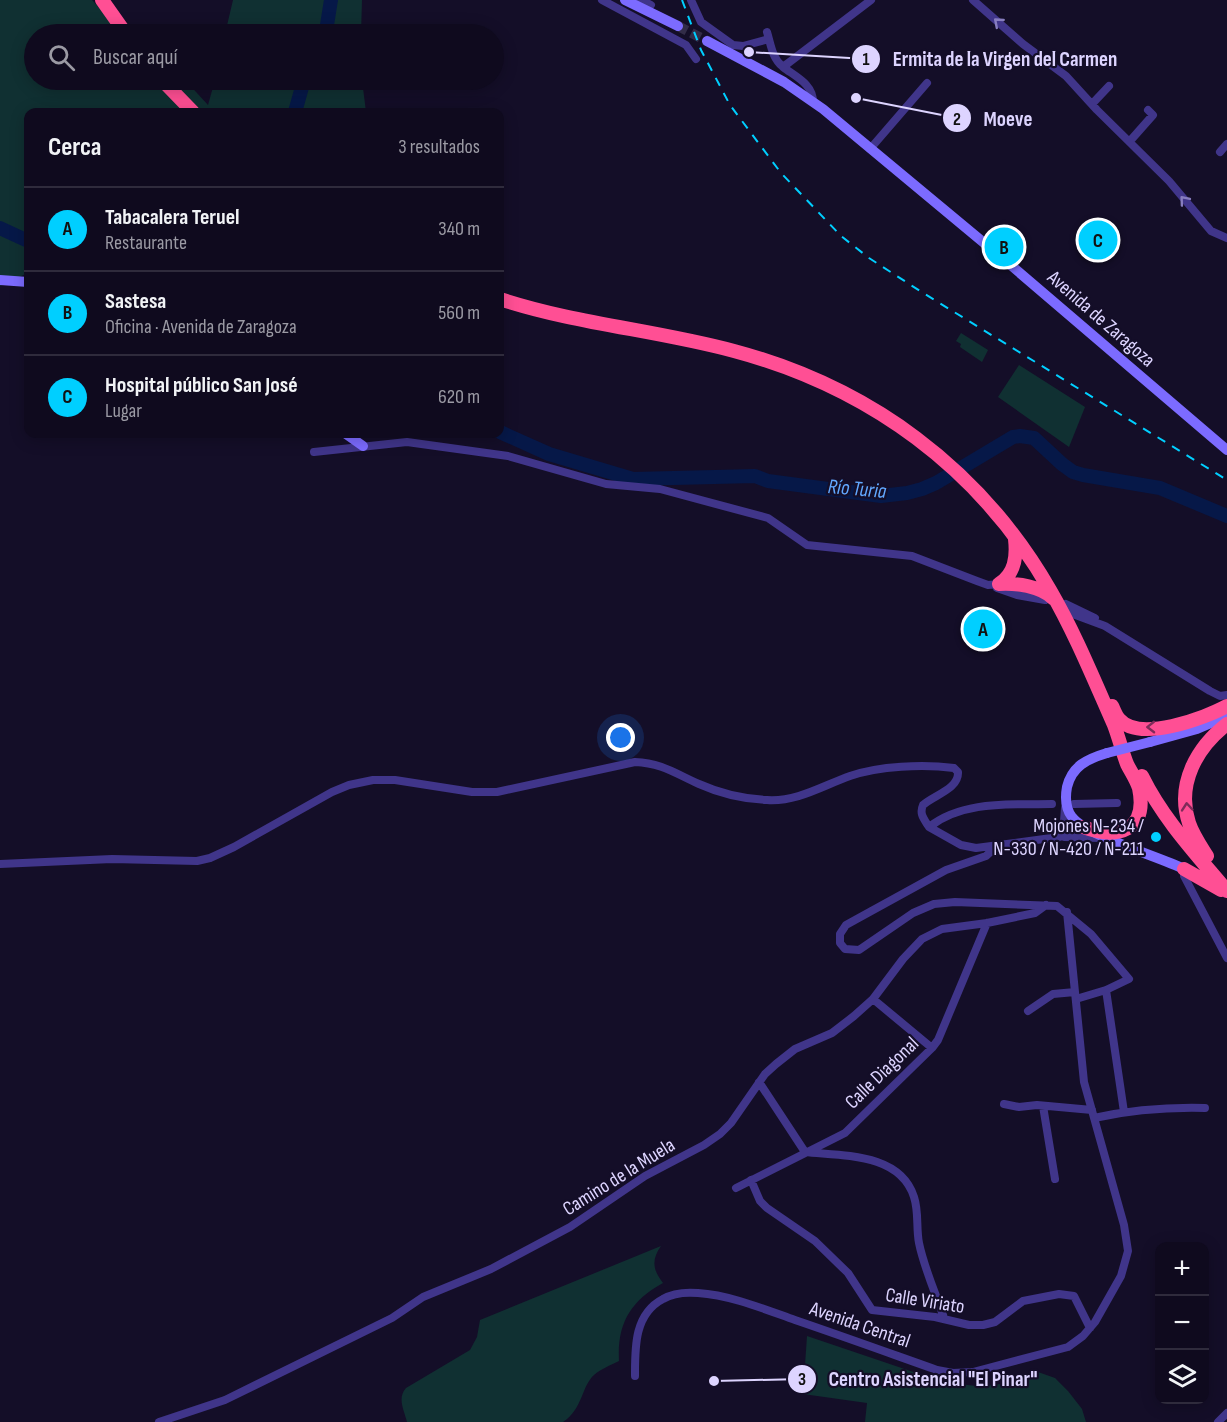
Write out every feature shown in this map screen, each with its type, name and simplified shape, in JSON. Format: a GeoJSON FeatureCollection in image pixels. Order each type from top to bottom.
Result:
{"type":"FeatureCollection","features":[{"type":"Feature","properties":{"kind":"highway"},"geometry":{"type":"LineString","coordinates":[[102,0],[119,24]]}},
{"type":"Feature","properties":{"kind":"highway"},"geometry":{"type":"LineString","coordinates":[[112,0],[128,24]]}},
{"type":"Feature","properties":{"kind":"highway"},"geometry":{"type":"LineString","coordinates":[[172,90],[189,108]]}},
{"type":"Feature","properties":{"kind":"highway"},"geometry":{"type":"LineString","coordinates":[[504,300],[563,316],[733,351],[788,368],[834,387],[882,414],[945,460],[973,486],[1015,537],[1057,604],[1114,727],[1139,788],[1140,814],[1134,825],[1119,833],[1101,833],[1080,825]]}},
{"type":"Feature","properties":{"kind":"highway"},"geometry":{"type":"LineString","coordinates":[[994,584],[1006,580],[1014,566],[1015,537]]}},
{"type":"Feature","properties":{"kind":"highway"},"geometry":{"type":"LineString","coordinates":[[994,584],[1017,585],[1048,593],[1057,604]]}},
{"type":"Feature","properties":{"kind":"highway"},"geometry":{"type":"LineString","coordinates":[[1072,634],[1097,674],[1120,720],[1129,726],[1151,729],[1176,725],[1227,706]]}},
{"type":"Feature","properties":{"kind":"highway"},"geometry":{"type":"LineString","coordinates":[[1217,880],[1214,867],[1189,822],[1186,792],[1191,768],[1199,752],[1212,736],[1227,724]]}},
{"type":"Feature","properties":{"kind":"highway"},"geometry":{"type":"LineString","coordinates":[[1114,727],[1150,792],[1176,829],[1227,892]]}},
{"type":"Feature","properties":{"kind":"highway"},"geometry":{"type":"LineString","coordinates":[[1184,869],[1227,892]]}},
{"type":"Feature","properties":{"kind":"main road"},"geometry":{"type":"LineString","coordinates":[[625,0],[678,26]]}},
{"type":"Feature","properties":{"kind":"main road","name":"Avenida de Zaragoza"},"geometry":{"type":"LineString","coordinates":[[707,41],[784,82],[813,102],[1013,267],[1227,450]]}},
{"type":"Feature","properties":{"kind":"main road"},"geometry":{"type":"LineString","coordinates":[[0,280],[24,282]]}},
{"type":"Feature","properties":{"kind":"main road"},"geometry":{"type":"LineString","coordinates":[[352,438],[363,446]]}},
{"type":"Feature","properties":{"kind":"main road"},"geometry":{"type":"LineString","coordinates":[[1184,869],[1080,825],[1068,813],[1070,802],[1068,782],[1079,765],[1094,757],[1197,729],[1227,716]]}},
{"type":"Feature","properties":{"kind":"street"},"geometry":{"type":"LineString","coordinates":[[602,0],[686,45],[696,59]]}},
{"type":"Feature","properties":{"kind":"street"},"geometry":{"type":"LineString","coordinates":[[641,0],[651,5]]}},
{"type":"Feature","properties":{"kind":"street","name":"Avenida de Zaragoza"},"geometry":{"type":"LineString","coordinates":[[691,0],[701,22],[733,45],[743,46],[768,36],[776,60],[810,88],[813,93],[813,102]]}},
{"type":"Feature","properties":{"kind":"street"},"geometry":{"type":"LineString","coordinates":[[783,67],[871,0]]}},
{"type":"Feature","properties":{"kind":"street"},"geometry":{"type":"LineString","coordinates":[[973,0],[1023,44],[1056,67],[1169,181],[1211,231],[1227,237]]}},
{"type":"Feature","properties":{"kind":"street"},"geometry":{"type":"LineString","coordinates":[[870,149],[927,83]]}},
{"type":"Feature","properties":{"kind":"street"},"geometry":{"type":"LineString","coordinates":[[1092,104],[1109,86]]}},
{"type":"Feature","properties":{"kind":"street"},"geometry":{"type":"LineString","coordinates":[[1130,141],[1153,115],[1148,110]]}},
{"type":"Feature","properties":{"kind":"street"},"geometry":{"type":"LineString","coordinates":[[1220,152],[1227,144]]}},
{"type":"Feature","properties":{"kind":"street"},"geometry":{"type":"LineString","coordinates":[[314,452],[406,442],[508,456],[606,484],[660,489],[768,518],[807,545],[912,556],[994,584]]}},
{"type":"Feature","properties":{"kind":"street"},"geometry":{"type":"LineString","coordinates":[[1057,604],[1105,626],[1210,691],[1220,696],[1227,695]]}},
{"type":"Feature","properties":{"kind":"street"},"geometry":{"type":"LineString","coordinates":[[0,864],[112,859],[197,861],[234,847],[332,792],[373,780],[396,780],[472,792],[497,792],[635,762],[652,763],[670,769],[698,784],[716,790],[765,800],[796,798],[849,776],[877,768],[954,768],[958,772],[955,783],[923,805],[921,810],[929,827],[961,844],[976,848],[997,846],[1071,832],[1080,825]]}},
{"type":"Feature","properties":{"kind":"street"},"geometry":{"type":"LineString","coordinates":[[1056,835],[1070,802],[1117,803]]}},
{"type":"Feature","properties":{"kind":"street"},"geometry":{"type":"LineString","coordinates":[[929,827],[939,819],[966,809],[1052,804]]}},
{"type":"Feature","properties":{"kind":"street"},"geometry":{"type":"LineString","coordinates":[[1056,835],[1113,840]]}},
{"type":"Feature","properties":{"kind":"street"},"geometry":{"type":"LineString","coordinates":[[997,846],[986,856],[946,870],[846,925],[840,934],[840,943],[845,949],[858,950],[913,913],[934,904],[954,902],[1057,906],[1091,934],[1129,978],[1106,990],[1075,995],[1053,994],[1028,1011]]}},
{"type":"Feature","properties":{"kind":"street"},"geometry":{"type":"LineString","coordinates":[[1184,869],[1184,876],[1227,958]]}},
{"type":"Feature","properties":{"kind":"street","name":"Camino de la Muela"},"geometry":{"type":"LineString","coordinates":[[159,1422],[225,1400],[392,1318],[423,1297],[492,1269],[570,1227],[645,1176],[713,1140],[726,1129],[759,1082],[776,1064],[788,1054],[832,1033],[873,999],[922,939],[942,929],[1035,913],[1046,905]]}},
{"type":"Feature","properties":{"kind":"street","name":"Avenida Central"},"geometry":{"type":"LineString","coordinates":[[635,1376],[636,1339],[643,1320],[654,1305],[677,1294],[698,1293],[763,1309],[937,1370],[953,1373],[974,1372],[1068,1347],[1083,1336],[1121,1276],[1128,1251],[1124,1225],[1084,1082],[1067,912]]}},
{"type":"Feature","properties":{"kind":"street","name":"Calle Diagonal"},"geometry":{"type":"LineString","coordinates":[[736,1188],[845,1133],[932,1048],[938,1040],[987,923]]}},
{"type":"Feature","properties":{"kind":"street"},"geometry":{"type":"LineString","coordinates":[[1106,990],[1124,1112]]}},
{"type":"Feature","properties":{"kind":"street"},"geometry":{"type":"LineString","coordinates":[[873,999],[932,1048]]}},
{"type":"Feature","properties":{"kind":"street"},"geometry":{"type":"LineString","coordinates":[[759,1082],[805,1152],[874,1160],[891,1167],[903,1179],[914,1195],[919,1243],[944,1318]]}},
{"type":"Feature","properties":{"kind":"street"},"geometry":{"type":"LineString","coordinates":[[1004,1104],[1019,1107],[1043,1106],[1093,1114],[1161,1107],[1205,1108]]}},
{"type":"Feature","properties":{"kind":"street"},"geometry":{"type":"LineString","coordinates":[[1043,1106],[1055,1179]]}},
{"type":"Feature","properties":{"kind":"street","name":"Calle Viriato"},"geometry":{"type":"LineString","coordinates":[[751,1180],[760,1201],[815,1241],[848,1273],[872,1310],[944,1318],[969,1325],[983,1325],[995,1322],[1023,1301],[1059,1294],[1074,1296],[1090,1328]]}},
{"type":"Feature","properties":{"kind":"street"},"geometry":{"type":"LineString","coordinates":[[1218,1422],[1227,1413]]}},
{"type":"Feature","properties":{"kind":"green space"},"geometry":{"type":"Polygon","coordinates":[[[0,0],[92,0],[114,24],[24,24],[24,90],[194,90],[208,105],[212,90],[363,90],[366,108],[24,108],[24,275],[0,286],[0,0]]]}},
{"type":"Feature","properties":{"kind":"green space"},"geometry":{"type":"Polygon","coordinates":[[[233,0],[362,0],[361,24],[227,24],[233,0]]]}},
{"type":"Feature","properties":{"kind":"green space"},"geometry":{"type":"Polygon","coordinates":[[[961,333],[988,350],[982,362],[960,347],[961,344],[956,341],[961,333]]]}},
{"type":"Feature","properties":{"kind":"green space"},"geometry":{"type":"Polygon","coordinates":[[[1019,365],[1085,407],[1069,447],[998,397],[1019,365]]]}},
{"type":"Feature","properties":{"kind":"green space"},"geometry":{"type":"Polygon","coordinates":[[[661,1246],[654,1265],[663,1283],[634,1306],[623,1325],[620,1336],[619,1361],[594,1375],[586,1386],[578,1405],[570,1417],[563,1422],[407,1422],[403,1409],[403,1392],[470,1350],[477,1337],[480,1320],[661,1246]]]}},
{"type":"Feature","properties":{"kind":"green space"},"geometry":{"type":"Polygon","coordinates":[[[807,1336],[943,1382],[976,1386],[1002,1384],[1038,1372],[1055,1378],[1068,1391],[1082,1409],[1086,1422],[865,1422],[867,1403],[803,1394],[807,1336]]]}},
{"type":"Feature","properties":{"kind":"waterway"},"geometry":{"type":"LineString","coordinates":[[327,24],[331,0]]}},
{"type":"Feature","properties":{"kind":"waterway"},"geometry":{"type":"LineString","coordinates":[[296,108],[301,90]]}},
{"type":"Feature","properties":{"kind":"waterway"},"geometry":{"type":"LineString","coordinates":[[0,228],[24,239]]}},
{"type":"Feature","properties":{"kind":"waterway","name":"Río Turia"},"geometry":{"type":"LineString","coordinates":[[504,434],[549,454],[633,479],[755,476],[768,481],[881,496],[907,493],[936,483],[1013,437],[1020,436],[1034,438],[1073,472],[1160,488],[1227,516]]}},
{"type":"Feature","properties":{"kind":"tunnel"},"geometry":{"type":"LineString","coordinates":[[678,26],[707,41]]}},
{"type":"Feature","properties":{"kind":"railway"},"geometry":{"type":"LineString","coordinates":[[682,0],[701,50],[730,105],[781,173],[841,236],[869,258],[920,291],[1227,480]]}},
{"type":"Feature","properties":{"kind":"place","name":"Ermita de la Virgen del Carmen"},"geometry":{"type":"Point","coordinates":[749,52]}},
{"type":"Feature","properties":{"kind":"place","name":"Moeve"},"geometry":{"type":"Point","coordinates":[856,98]}},
{"type":"Feature","properties":{"kind":"place","name":"Hospital público San José"},"geometry":{"type":"Point","coordinates":[1098,240]}},
{"type":"Feature","properties":{"kind":"place","name":"Sastesa"},"geometry":{"type":"Point","coordinates":[1004,247]}},
{"type":"Feature","properties":{"kind":"place","name":"Tabacalera Teruel"},"geometry":{"type":"Point","coordinates":[983,629]}},
{"type":"Feature","properties":{"kind":"place","name":"Mojones N-234 / N-330 / N-420 / N-211"},"geometry":{"type":"Point","coordinates":[1156,837]}},
{"type":"Feature","properties":{"kind":"place","name":"Centro Asistencial \"El Pinar\""},"geometry":{"type":"Point","coordinates":[714,1381]}}]}
